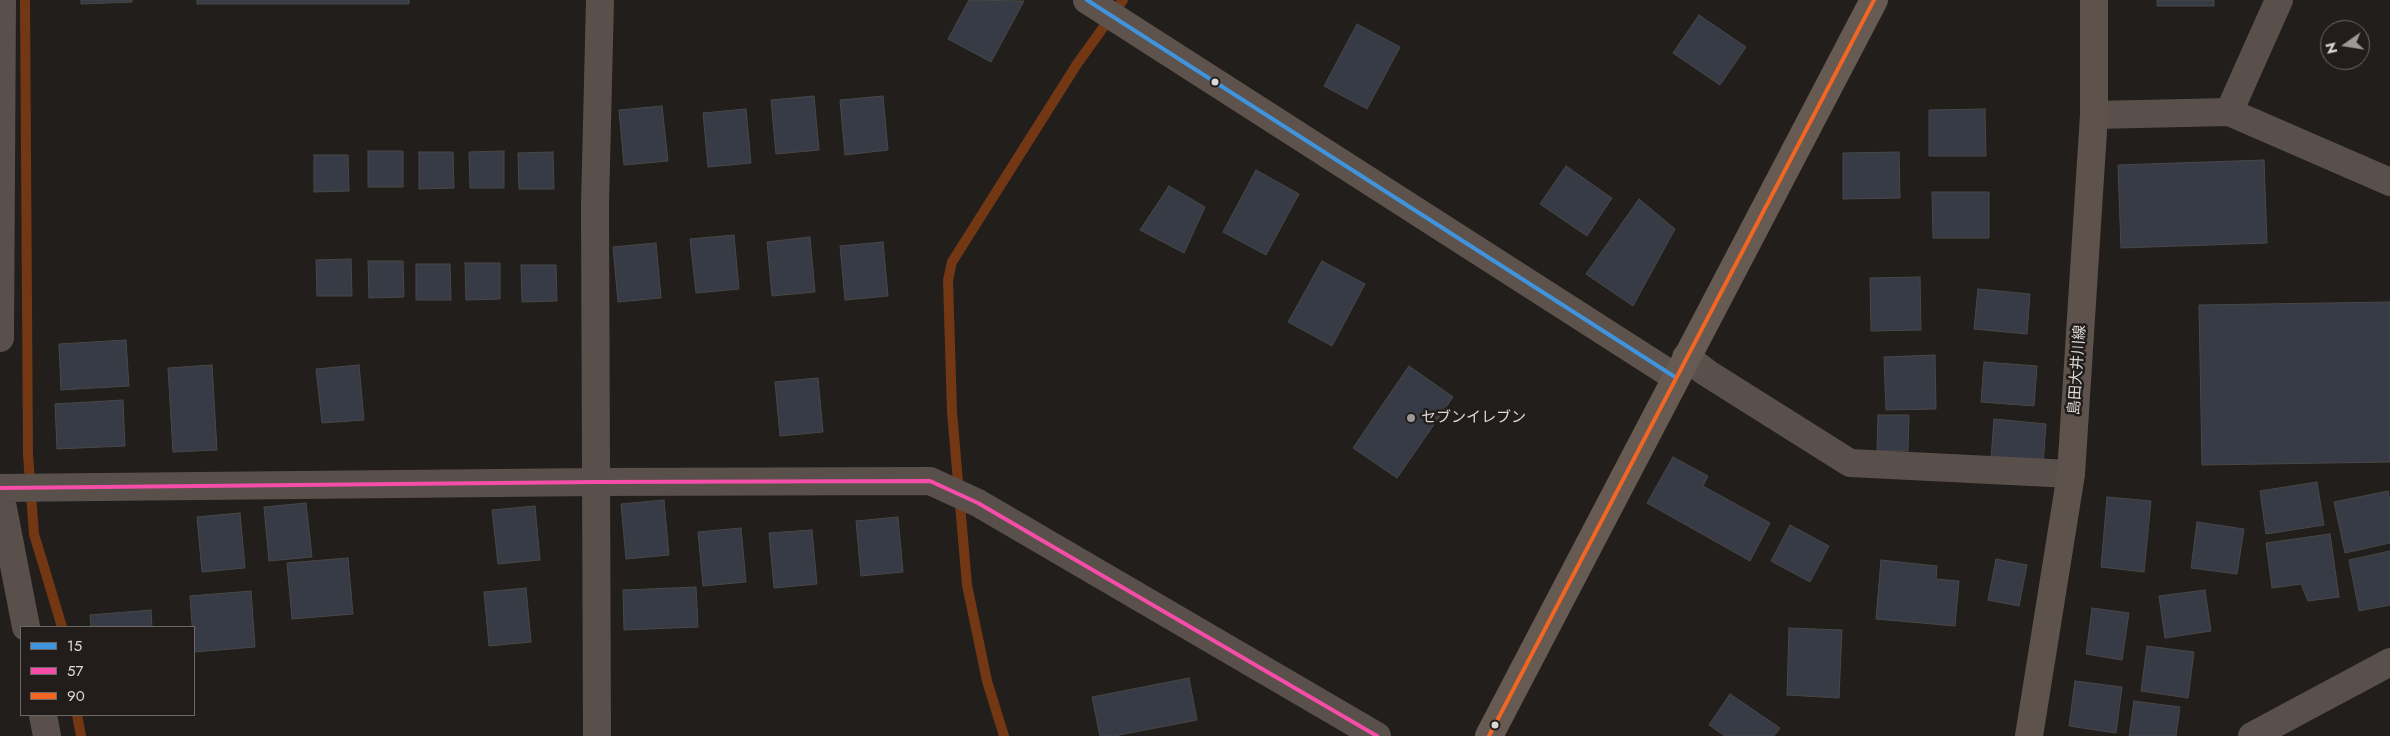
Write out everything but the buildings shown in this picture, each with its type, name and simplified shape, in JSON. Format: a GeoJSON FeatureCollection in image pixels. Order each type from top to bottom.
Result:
{"type":"FeatureCollection","features":[{"type":"Feature","properties":{"kind":"main road"},"geometry":{"type":"LineString","coordinates":[[1489,736],[1874,0]]}},
{"type":"Feature","properties":{"kind":"main road","name":"島田大井川線"},"geometry":{"type":"LineString","coordinates":[[2029,736],[2071,474],[2094,115],[2094,0]]}},
{"type":"Feature","properties":{"kind":"main road"},"geometry":{"type":"LineString","coordinates":[[1096,5],[1681,367]]}},
{"type":"Feature","properties":{"kind":"street"},"geometry":{"type":"LineString","coordinates":[[0,338],[2,0]]}},
{"type":"Feature","properties":{"kind":"street"},"geometry":{"type":"LineString","coordinates":[[597,736],[595,205],[600,0]]}},
{"type":"Feature","properties":{"kind":"street"},"geometry":{"type":"LineString","coordinates":[[2229,112],[2279,0]]}},
{"type":"Feature","properties":{"kind":"street"},"geometry":{"type":"LineString","coordinates":[[2094,115],[2229,112],[2390,182]]}},
{"type":"Feature","properties":{"kind":"street"},"geometry":{"type":"LineString","coordinates":[[1681,367],[1707,373],[1850,462],[2071,474]]}},
{"type":"Feature","properties":{"kind":"street"},"geometry":{"type":"LineString","coordinates":[[0,488],[597,482],[930,481],[978,504],[1377,736]]}},
{"type":"Feature","properties":{"kind":"street"},"geometry":{"type":"LineString","coordinates":[[0,494],[26,626]]}},
{"type":"Feature","properties":{"kind":"street"},"geometry":{"type":"LineString","coordinates":[[2252,736],[2390,662]]}},
{"type":"Feature","properties":{"kind":"street"},"geometry":{"type":"LineString","coordinates":[[43,716],[47,736]]}},
{"type":"Feature","properties":{"kind":"waterway"},"geometry":{"type":"LineString","coordinates":[[25,0],[28,455],[34,534],[62,626]]}},
{"type":"Feature","properties":{"kind":"waterway"},"geometry":{"type":"LineString","coordinates":[[1004,736],[987,681],[967,585],[952,412],[948,280],[952,262],[1077,64],[1123,0]]}},
{"type":"Feature","properties":{"kind":"waterway"},"geometry":{"type":"LineString","coordinates":[[77,716],[81,736]]}},
{"type":"Feature","properties":{"kind":"transit line","name":"15"},"geometry":{"type":"LineString","coordinates":[[1087,0],[1675,377]]}},
{"type":"Feature","properties":{"kind":"transit line","name":"90"},"geometry":{"type":"LineString","coordinates":[[1489,736],[1874,0]]}},
{"type":"Feature","properties":{"kind":"transit line","name":"57"},"geometry":{"type":"LineString","coordinates":[[0,488],[597,482],[930,481],[978,503],[1377,736]]}},
{"type":"Feature","properties":{"kind":"place","name":"セブンイレブン"},"geometry":{"type":"Point","coordinates":[1411,418]}}]}
